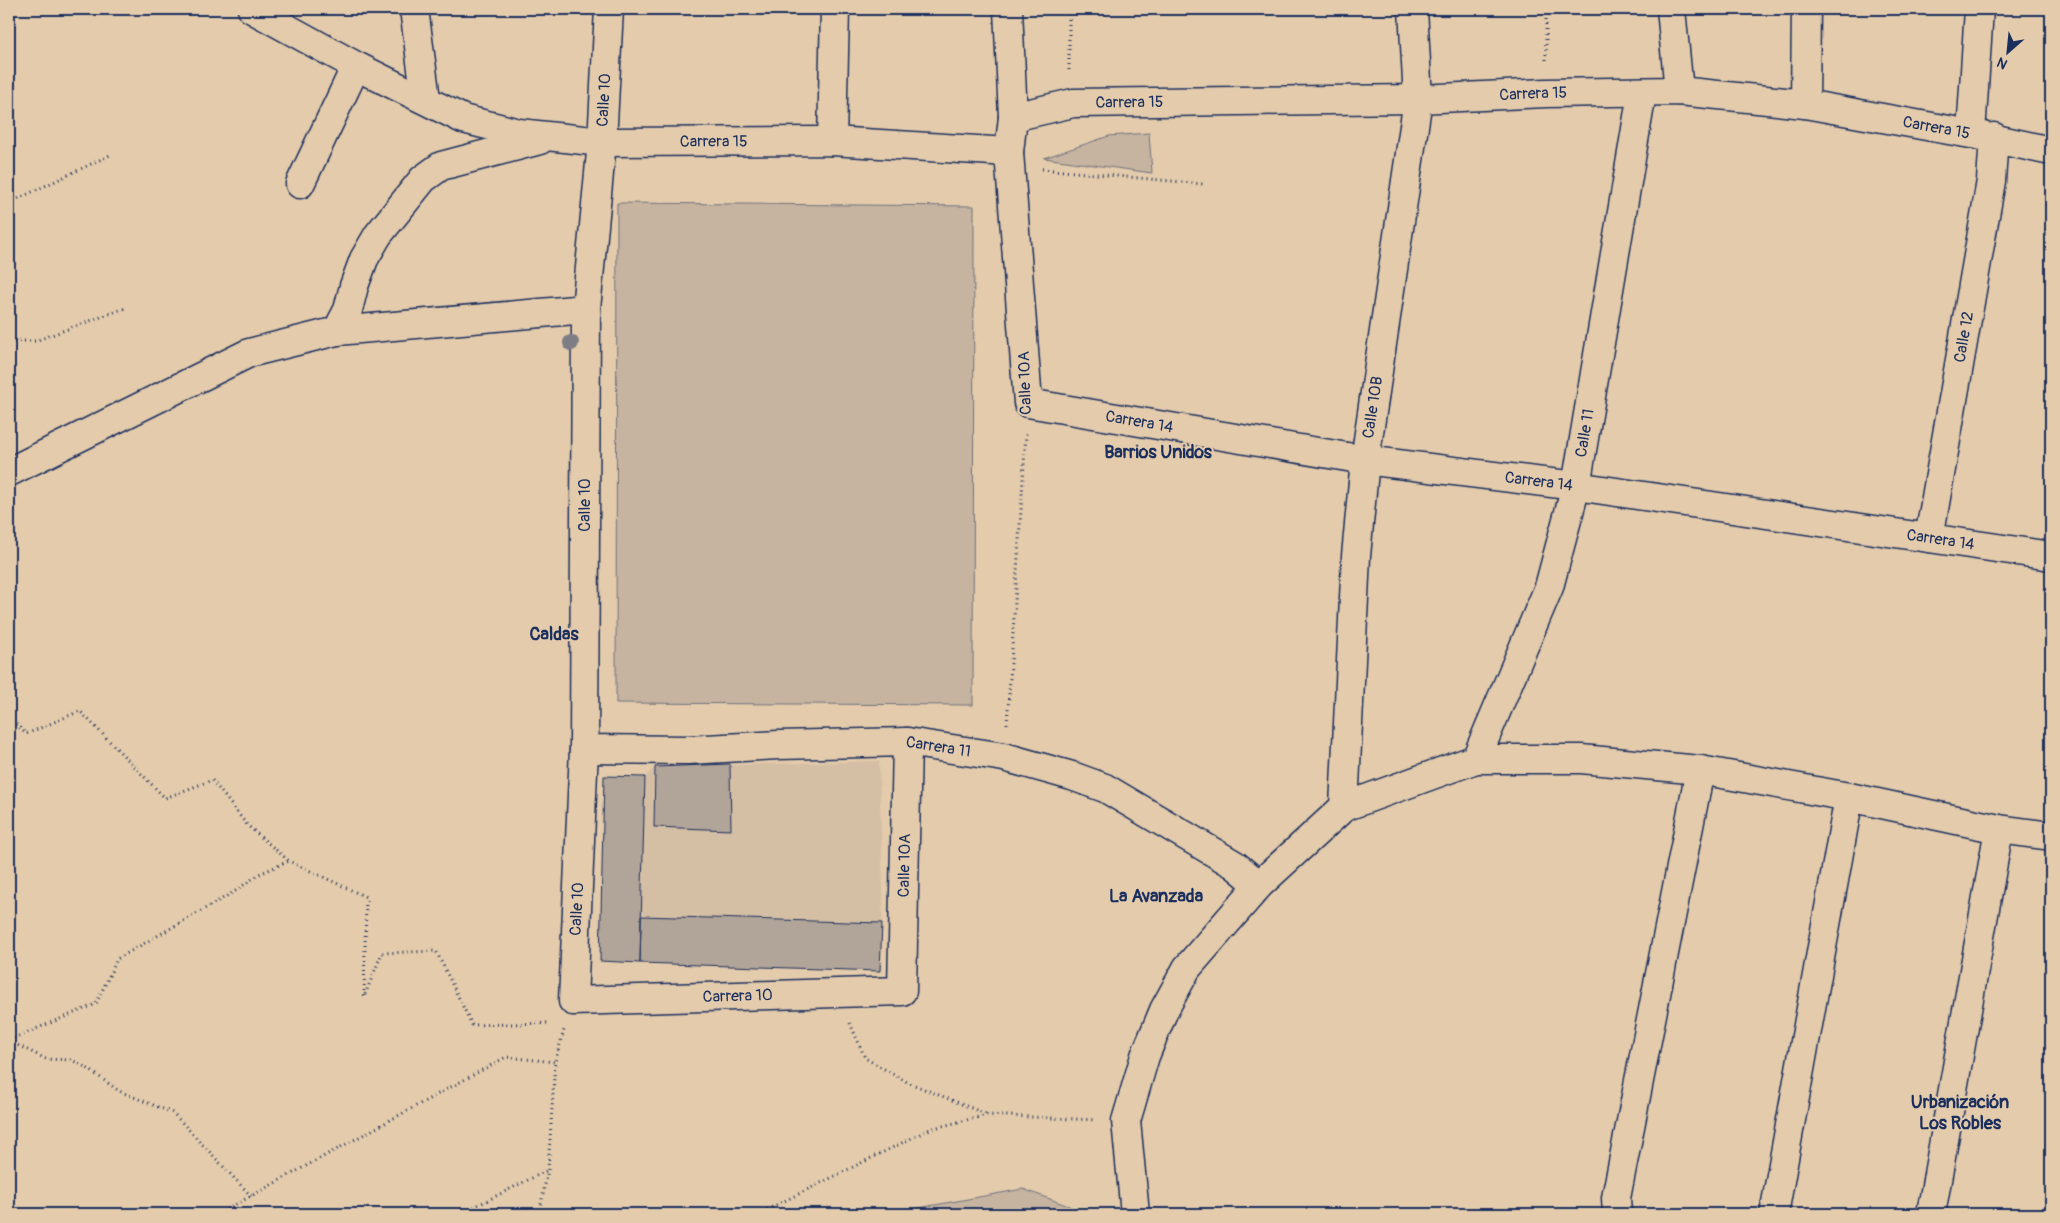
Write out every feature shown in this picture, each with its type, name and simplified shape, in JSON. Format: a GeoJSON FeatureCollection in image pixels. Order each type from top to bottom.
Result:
{"type":"FeatureCollection","features":[{"type":"Feature","properties":{"kind":"street","name":"Carrera 15"},"geometry":{"type":"LineString","coordinates":[[252,9],[356,66],[463,119],[519,133],[558,135],[602,142],[832,141],[1010,152]]}},
{"type":"Feature","properties":{"kind":"street"},"geometry":{"type":"LineString","coordinates":[[414,9],[426,99]]}},
{"type":"Feature","properties":{"kind":"street","name":"Calle 10"},"geometry":{"type":"LineString","coordinates":[[573,1001],[584,749],[586,309],[602,142],[609,9]]}},
{"type":"Feature","properties":{"kind":"street"},"geometry":{"type":"LineString","coordinates":[[832,141],[836,9]]}},
{"type":"Feature","properties":{"kind":"street","name":"Calle 10A"},"geometry":{"type":"LineString","coordinates":[[1008,9],[1013,117],[1010,152],[1028,403]]}},
{"type":"Feature","properties":{"kind":"street","name":"Calle 10B"},"geometry":{"type":"LineString","coordinates":[[1344,807],[1356,566],[1365,460],[1418,98],[1413,9]]}},
{"type":"Feature","properties":{"kind":"street"},"geometry":{"type":"LineString","coordinates":[[1671,9],[1679,91]]}},
{"type":"Feature","properties":{"kind":"street"},"geometry":{"type":"LineString","coordinates":[[1805,104],[1806,9]]}},
{"type":"Feature","properties":{"kind":"street","name":"Calle 12"},"geometry":{"type":"LineString","coordinates":[[1929,538],[1991,181],[1983,136],[1979,9]]}},
{"type":"Feature","properties":{"kind":"street"},"geometry":{"type":"LineString","coordinates":[[300,184],[356,66]]}},
{"type":"Feature","properties":{"kind":"street","name":"Carrera 15"},"geometry":{"type":"LineString","coordinates":[[1013,117],[1073,103],[1418,98],[1546,93],[1679,91],[1805,104],[1983,136],[2051,152]]}},
{"type":"Feature","properties":{"kind":"street","name":"Calle 11"},"geometry":{"type":"LineString","coordinates":[[1476,759],[1549,587],[1576,486],[1642,93]]}},
{"type":"Feature","properties":{"kind":"street"},"geometry":{"type":"LineString","coordinates":[[337,331],[348,310],[364,259],[378,235],[423,179],[441,166],[558,135]]}},
{"type":"Feature","properties":{"kind":"street"},"geometry":{"type":"LineString","coordinates":[[9,472],[250,352],[337,331],[586,309]]}},
{"type":"Feature","properties":{"kind":"street","name":"Carrera 14"},"geometry":{"type":"LineString","coordinates":[[1028,403],[1365,460],[1576,486],[2051,556]]}},
{"type":"Feature","properties":{"kind":"street","name":"Calle 10A"},"geometry":{"type":"LineString","coordinates":[[902,991],[907,742]]}},
{"type":"Feature","properties":{"kind":"street","name":"Carrera 11"},"geometry":{"type":"LineString","coordinates":[[584,749],[688,750],[778,745],[907,742],[1004,757],[1072,776],[1105,788],[1234,866],[1259,885]]}},
{"type":"Feature","properties":{"kind":"street"},"geometry":{"type":"LineString","coordinates":[[1135,1214],[1126,1121],[1145,1056],[1164,1010],[1187,968],[1259,885],[1344,807],[1476,759],[1581,759],[1700,770],[1850,797],[1999,828],[2051,836]]}},
{"type":"Feature","properties":{"kind":"street"},"geometry":{"type":"LineString","coordinates":[[1616,1206],[1700,770]]}},
{"type":"Feature","properties":{"kind":"street"},"geometry":{"type":"LineString","coordinates":[[1774,1214],[1850,797]]}},
{"type":"Feature","properties":{"kind":"street"},"geometry":{"type":"LineString","coordinates":[[1931,1214],[1999,828]]}},
{"type":"Feature","properties":{"kind":"street","name":"Carrera 10"},"geometry":{"type":"LineString","coordinates":[[573,1001],[902,991]]}},
{"type":"Feature","properties":{"kind":"path"},"geometry":{"type":"LineString","coordinates":[[1069,9],[1069,70]]}},
{"type":"Feature","properties":{"kind":"path"},"geometry":{"type":"LineString","coordinates":[[1546,9],[1546,93]]}},
{"type":"Feature","properties":{"kind":"path"},"geometry":{"type":"LineString","coordinates":[[1010,152],[1029,168],[1203,184]]}},
{"type":"Feature","properties":{"kind":"path"},"geometry":{"type":"LineString","coordinates":[[9,203],[110,155]]}},
{"type":"Feature","properties":{"kind":"path"},"geometry":{"type":"LineString","coordinates":[[9,341],[35,341],[128,307]]}},
{"type":"Feature","properties":{"kind":"path","name":"Calle 10A"},"geometry":{"type":"LineString","coordinates":[[1004,757],[1028,403]]}},
{"type":"Feature","properties":{"kind":"path"},"geometry":{"type":"LineString","coordinates":[[9,717],[26,734],[80,711],[165,798],[212,780],[247,825],[289,861],[366,897],[364,997],[382,953],[436,951],[472,1025],[553,1023],[573,1001]]}},
{"type":"Feature","properties":{"kind":"path"},"geometry":{"type":"LineString","coordinates":[[9,1041],[96,1004],[117,959],[234,892],[259,874],[289,861]]}},
{"type":"Feature","properties":{"kind":"path"},"geometry":{"type":"LineString","coordinates":[[838,993],[865,1058],[907,1082],[987,1114]]}},
{"type":"Feature","properties":{"kind":"path"},"geometry":{"type":"LineString","coordinates":[[539,1214],[548,1170],[555,1062],[573,1001]]}},
{"type":"Feature","properties":{"kind":"path"},"geometry":{"type":"LineString","coordinates":[[9,1041],[46,1059],[72,1060],[87,1068],[119,1091],[173,1113],[251,1196]]}},
{"type":"Feature","properties":{"kind":"path"},"geometry":{"type":"LineString","coordinates":[[218,1214],[506,1057],[555,1062]]}},
{"type":"Feature","properties":{"kind":"path"},"geometry":{"type":"LineString","coordinates":[[758,1214],[930,1129],[987,1114],[1126,1121]]}},
{"type":"Feature","properties":{"kind":"path"},"geometry":{"type":"LineString","coordinates":[[460,1214],[548,1170]]}},
{"type":"Feature","properties":{"kind":"shaded area"},"geometry":{"type":"Polygon","coordinates":[[[1149,133],[1152,173],[1044,158],[1109,136],[1149,133]]]}},
{"type":"Feature","properties":{"kind":"shaded area"},"geometry":{"type":"Polygon","coordinates":[[[617,203],[974,206],[973,705],[616,703],[617,203]]]}},
{"type":"Feature","properties":{"kind":"shaded area"},"geometry":{"type":"Polygon","coordinates":[[[879,761],[883,895],[880,971],[600,961],[604,776],[645,777],[655,767],[879,761]]]}},
{"type":"Feature","properties":{"kind":"shaded area"},"geometry":{"type":"Polygon","coordinates":[[[1023,1189],[1090,1214],[906,1214],[918,1208],[1023,1189]]]}},
{"type":"Feature","properties":{"kind":"building"},"geometry":{"type":"Polygon","coordinates":[[[730,764],[731,830],[654,827],[655,767],[730,764]]]}},
{"type":"Feature","properties":{"kind":"building"},"geometry":{"type":"Polygon","coordinates":[[[604,776],[645,777],[640,963],[600,961],[604,776]]]}},
{"type":"Feature","properties":{"kind":"building"},"geometry":{"type":"Polygon","coordinates":[[[641,916],[882,923],[880,971],[640,963],[641,916]]]}},
{"type":"Feature","properties":{"kind":"district","name":"Barrios Unidos"},"geometry":{"type":"Point","coordinates":[1158,452]}},
{"type":"Feature","properties":{"kind":"district","name":"Caldas"},"geometry":{"type":"Point","coordinates":[554,634]}},
{"type":"Feature","properties":{"kind":"district","name":"La Avanzada"},"geometry":{"type":"Point","coordinates":[1156,896]}},
{"type":"Feature","properties":{"kind":"district","name":"Urbanización Los Robles"},"geometry":{"type":"Point","coordinates":[1960,1112]}}]}
